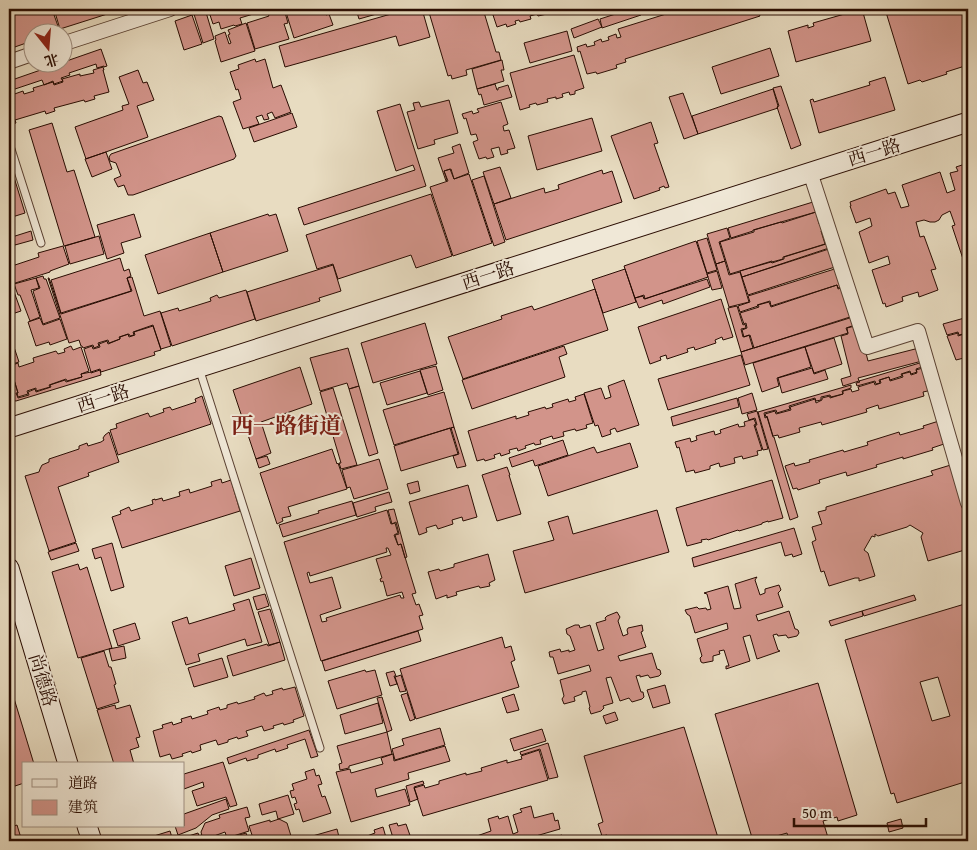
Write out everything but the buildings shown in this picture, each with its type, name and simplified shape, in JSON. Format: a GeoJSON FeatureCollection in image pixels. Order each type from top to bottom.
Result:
{"type":"FeatureCollection","features":[{"type":"Feature","properties":{"kind":"street"},"geometry":{"type":"LineString","coordinates":[[72,41],[170,9]]}},
{"type":"Feature","properties":{"kind":"street"},"geometry":{"type":"LineString","coordinates":[[9,62],[22,57]]}},
{"type":"Feature","properties":{"kind":"street","name":"西一路"},"geometry":{"type":"LineString","coordinates":[[9,428],[968,122]]}},
{"type":"Feature","properties":{"kind":"street"},"geometry":{"type":"LineString","coordinates":[[810,172],[867,347],[918,331],[968,503]]}},
{"type":"Feature","properties":{"kind":"street","name":"尚德路"},"geometry":{"type":"LineString","coordinates":[[9,568],[67,762]]}},
{"type":"Feature","properties":{"kind":"street"},"geometry":{"type":"LineString","coordinates":[[88,828],[92,841]]}},
{"type":"Feature","properties":{"kind":"lane"},"geometry":{"type":"LineString","coordinates":[[9,148],[11,149],[41,243]]}},
{"type":"Feature","properties":{"kind":"lane"},"geometry":{"type":"LineString","coordinates":[[199,367],[320,748]]}},
{"type":"Feature","properties":{"kind":"district","name":"西一路街道"},"geometry":{"type":"Point","coordinates":[286,425]}}]}
